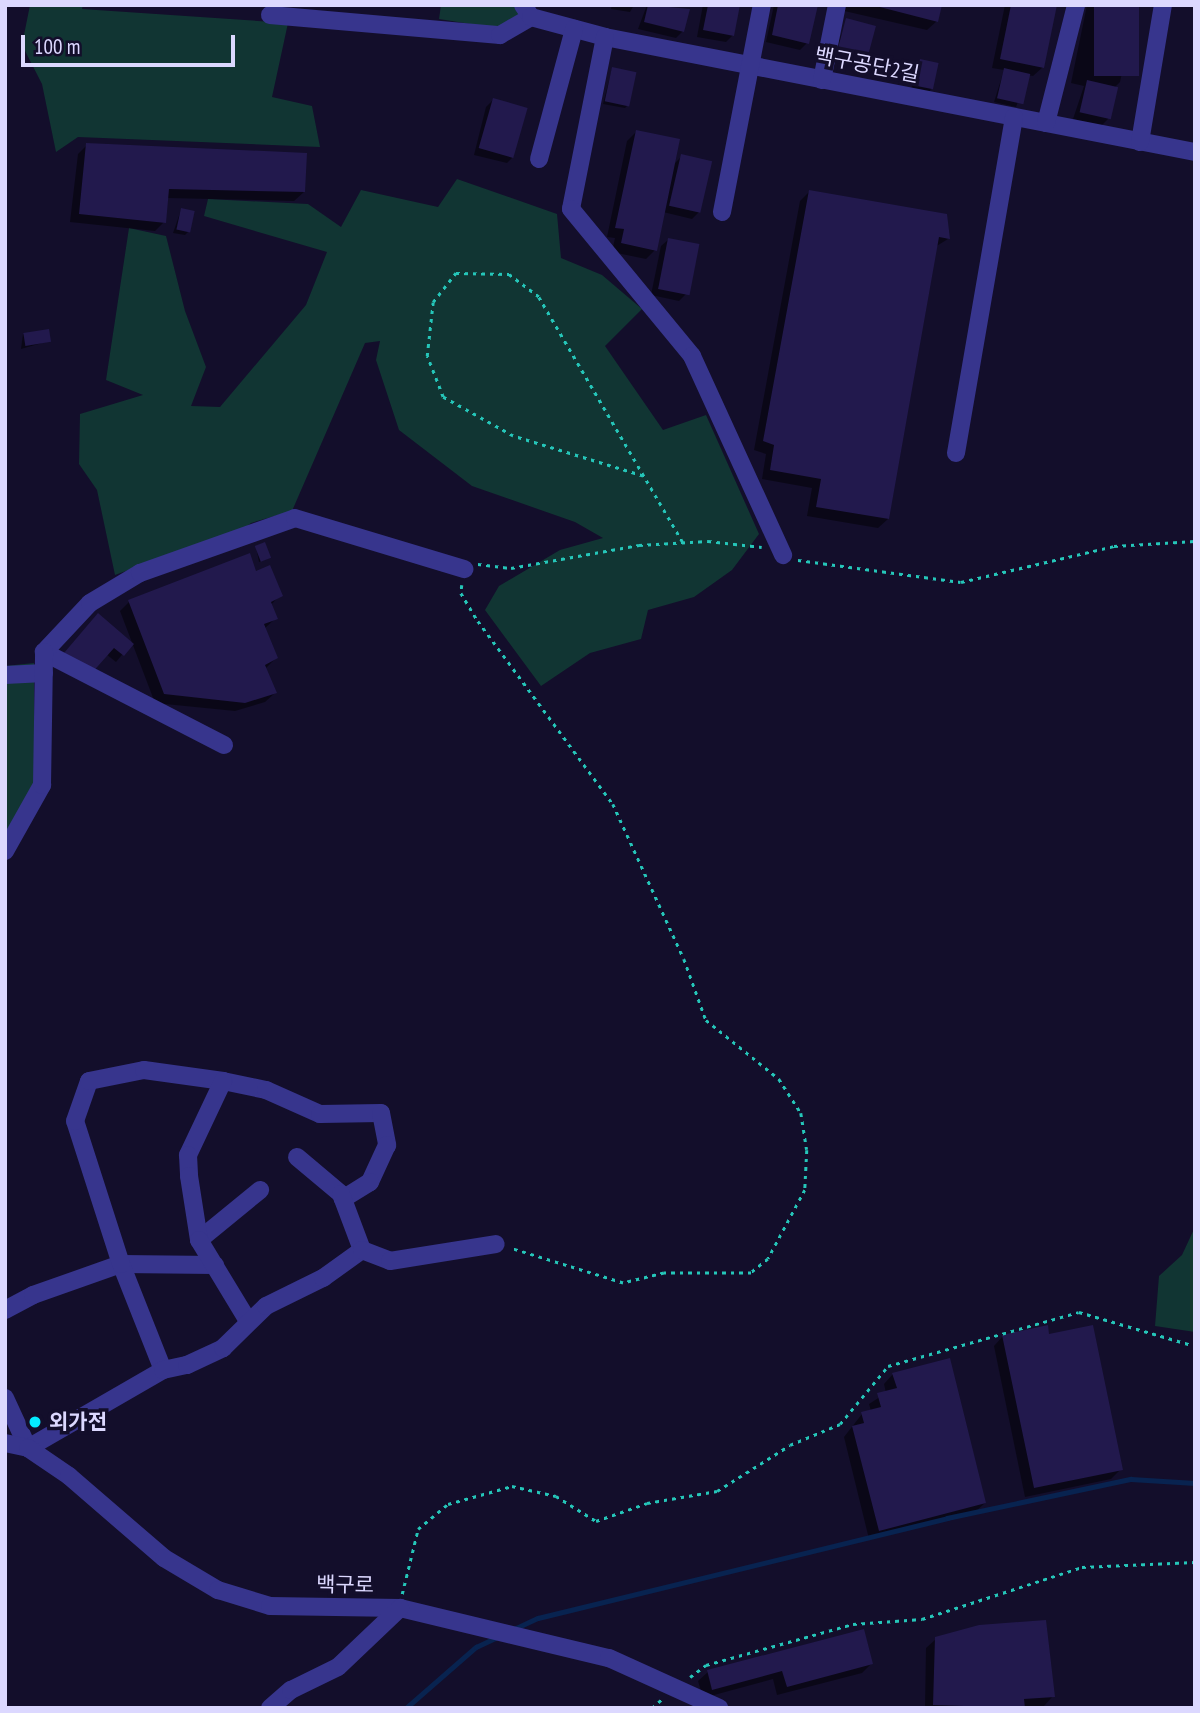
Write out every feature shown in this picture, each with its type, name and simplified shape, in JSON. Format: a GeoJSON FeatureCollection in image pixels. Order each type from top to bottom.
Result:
{"type":"FeatureCollection","features":[{"type":"Feature","properties":{"kind":"street"},"geometry":{"type":"LineString","coordinates":[[722,212],[762,5]]}},
{"type":"Feature","properties":{"kind":"street"},"geometry":{"type":"LineString","coordinates":[[822,80],[837,5]]}},
{"type":"Feature","properties":{"kind":"street"},"geometry":{"type":"LineString","coordinates":[[1046,124],[1076,5]]}},
{"type":"Feature","properties":{"kind":"street"},"geometry":{"type":"LineString","coordinates":[[1140,142],[1163,5]]}},
{"type":"Feature","properties":{"kind":"street"},"geometry":{"type":"LineString","coordinates":[[270,15],[500,35],[527,11]]}},
{"type":"Feature","properties":{"kind":"street","name":"백구공단2길"},"geometry":{"type":"LineString","coordinates":[[527,11],[574,29],[606,37],[1195,152]]}},
{"type":"Feature","properties":{"kind":"street"},"geometry":{"type":"LineString","coordinates":[[540,159],[574,29]]}},
{"type":"Feature","properties":{"kind":"street"},"geometry":{"type":"LineString","coordinates":[[606,37],[571,209],[692,356],[783,555]]}},
{"type":"Feature","properties":{"kind":"street"},"geometry":{"type":"LineString","coordinates":[[956,453],[1014,117]]}},
{"type":"Feature","properties":{"kind":"street"},"geometry":{"type":"LineString","coordinates":[[5,851],[42,785],[44,652],[90,603],[140,573],[295,518],[464,569]]}},
{"type":"Feature","properties":{"kind":"street"},"geometry":{"type":"LineString","coordinates":[[44,652],[224,745]]}},
{"type":"Feature","properties":{"kind":"street"},"geometry":{"type":"LineString","coordinates":[[5,675],[44,673]]}},
{"type":"Feature","properties":{"kind":"street"},"geometry":{"type":"LineString","coordinates":[[163,1370],[121,1264],[75,1121],[89,1081],[144,1070],[266,1090],[320,1114],[381,1113],[387,1145],[370,1182],[343,1199]]}},
{"type":"Feature","properties":{"kind":"street"},"geometry":{"type":"LineString","coordinates":[[223,1081],[188,1155],[199,1240],[248,1321]]}},
{"type":"Feature","properties":{"kind":"street"},"geometry":{"type":"LineString","coordinates":[[297,1157],[343,1199],[362,1250],[390,1261],[496,1244]]}},
{"type":"Feature","properties":{"kind":"street"},"geometry":{"type":"LineString","coordinates":[[199,1240],[260,1190]]}},
{"type":"Feature","properties":{"kind":"street"},"geometry":{"type":"LineString","coordinates":[[5,1398],[28,1448],[163,1370],[187,1365],[223,1348],[248,1321],[362,1250]]}},
{"type":"Feature","properties":{"kind":"street"},"geometry":{"type":"LineString","coordinates":[[5,1310],[33,1295],[121,1264],[215,1265]]}},
{"type":"Feature","properties":{"kind":"street","name":"백구로"},"geometry":{"type":"LineString","coordinates":[[5,1443],[28,1448],[69,1476],[164,1558],[218,1591],[270,1606],[400,1608],[609,1658],[719,1708]]}},
{"type":"Feature","properties":{"kind":"street"},"geometry":{"type":"LineString","coordinates":[[270,1708],[291,1690],[338,1667],[400,1608]]}},
{"type":"Feature","properties":{"kind":"path"},"geometry":{"type":"LineString","coordinates":[[643,477],[513,436],[443,397],[427,356],[433,302],[457,274],[509,274],[539,297],[683,542]]}},
{"type":"Feature","properties":{"kind":"path"},"geometry":{"type":"LineString","coordinates":[[496,1244],[623,1283],[664,1273],[751,1273],[768,1259],[806,1190],[807,1150],[801,1113],[779,1079],[706,1020],[684,959],[613,804],[478,621],[461,593],[464,569],[477,564],[511,568],[639,545],[683,542],[754,544],[783,555],[961,582],[1114,546],[1195,541]]}},
{"type":"Feature","properties":{"kind":"path"},"geometry":{"type":"LineString","coordinates":[[400,1608],[404,1572],[418,1529],[448,1504],[512,1486],[556,1496],[596,1521],[647,1503],[717,1491],[790,1445],[840,1424],[888,1366],[1079,1312],[1195,1346]]}},
{"type":"Feature","properties":{"kind":"path"},"geometry":{"type":"LineString","coordinates":[[652,1708],[706,1665],[853,1623],[922,1619],[1082,1567],[1195,1562]]}},
{"type":"Feature","properties":{"kind":"green space"},"geometry":{"type":"Polygon","coordinates":[[[30,5],[83,5],[82,9],[288,23],[272,97],[312,106],[320,147],[78,137],[56,152],[42,84],[22,45],[30,5]]]}},
{"type":"Feature","properties":{"kind":"green space"},"geometry":{"type":"Polygon","coordinates":[[[441,5],[517,5],[519,19],[502,29],[439,19],[441,5]]]}},
{"type":"Feature","properties":{"kind":"green space"},"geometry":{"type":"Polygon","coordinates":[[[457,179],[557,214],[561,258],[602,275],[642,309],[605,346],[663,430],[706,415],[759,534],[732,570],[694,597],[648,610],[641,639],[590,653],[541,686],[485,610],[499,586],[560,550],[603,538],[575,522],[472,486],[399,430],[376,360],[380,341],[365,343],[292,511],[251,523],[228,542],[223,535],[115,575],[97,490],[79,464],[80,414],[143,395],[106,380],[129,228],[166,236],[185,311],[206,367],[191,406],[220,407],[306,305],[327,252],[204,216],[208,199],[308,204],[341,227],[361,190],[438,207],[457,179]]]}},
{"type":"Feature","properties":{"kind":"green space"},"geometry":{"type":"Polygon","coordinates":[[[34,663],[34,786],[5,834],[5,666],[34,663]]]}},
{"type":"Feature","properties":{"kind":"green space"},"geometry":{"type":"Polygon","coordinates":[[[1195,1227],[1195,1332],[1155,1326],[1159,1276],[1182,1255],[1195,1227]]]}},
{"type":"Feature","properties":{"kind":"building"},"geometry":{"type":"Polygon","coordinates":[[[648,5],[690,9],[684,32],[644,22],[648,5]]]}},
{"type":"Feature","properties":{"kind":"building"},"geometry":{"type":"Polygon","coordinates":[[[708,5],[740,5],[734,36],[703,30],[708,5]]]}},
{"type":"Feature","properties":{"kind":"building"},"geometry":{"type":"Polygon","coordinates":[[[778,5],[818,5],[809,44],[772,35],[778,5]]]}},
{"type":"Feature","properties":{"kind":"building"},"geometry":{"type":"Polygon","coordinates":[[[872,5],[942,5],[938,22],[872,5]]]}},
{"type":"Feature","properties":{"kind":"building"},"geometry":{"type":"Polygon","coordinates":[[[1011,5],[1057,5],[1044,68],[1000,59],[1011,5]]]}},
{"type":"Feature","properties":{"kind":"building"},"geometry":{"type":"Polygon","coordinates":[[[1094,5],[1139,5],[1139,76],[1094,76],[1094,5]]]}},
{"type":"Feature","properties":{"kind":"building"},"geometry":{"type":"Polygon","coordinates":[[[846,18],[876,26],[868,55],[838,47],[846,18]]]}},
{"type":"Feature","properties":{"kind":"building"},"geometry":{"type":"Polygon","coordinates":[[[920,59],[939,63],[933,89],[914,85],[920,59]]]}},
{"type":"Feature","properties":{"kind":"building"},"geometry":{"type":"Polygon","coordinates":[[[612,67],[636,72],[629,106],[605,101],[612,67]]]}},
{"type":"Feature","properties":{"kind":"building"},"geometry":{"type":"Polygon","coordinates":[[[1004,68],[1030,74],[1023,104],[997,98],[1004,68]]]}},
{"type":"Feature","properties":{"kind":"building"},"geometry":{"type":"Polygon","coordinates":[[[1087,80],[1118,87],[1111,119],[1080,112],[1087,80]]]}},
{"type":"Feature","properties":{"kind":"building"},"geometry":{"type":"Polygon","coordinates":[[[493,98],[528,108],[513,158],[479,148],[493,98]]]}},
{"type":"Feature","properties":{"kind":"building"},"geometry":{"type":"Polygon","coordinates":[[[636,130],[680,139],[657,251],[621,243],[624,229],[615,228],[636,130]]]}},
{"type":"Feature","properties":{"kind":"building"},"geometry":{"type":"Polygon","coordinates":[[[86,143],[307,153],[305,192],[169,189],[166,223],[79,214],[86,143]]]}},
{"type":"Feature","properties":{"kind":"building"},"geometry":{"type":"Polygon","coordinates":[[[681,154],[712,161],[700,213],[669,206],[681,154]]]}},
{"type":"Feature","properties":{"kind":"building"},"geometry":{"type":"Polygon","coordinates":[[[809,190],[947,214],[950,239],[939,237],[889,519],[816,507],[821,479],[770,470],[774,445],[763,441],[809,190]]]}},
{"type":"Feature","properties":{"kind":"building"},"geometry":{"type":"Polygon","coordinates":[[[181,208],[195,211],[190,232],[176,230],[181,208]]]}},
{"type":"Feature","properties":{"kind":"building"},"geometry":{"type":"Polygon","coordinates":[[[668,238],[699,244],[689,295],[658,289],[668,238]]]}},
{"type":"Feature","properties":{"kind":"building"},"geometry":{"type":"Polygon","coordinates":[[[49,329],[51,342],[25,346],[23,333],[49,329]]]}},
{"type":"Feature","properties":{"kind":"building"},"geometry":{"type":"Polygon","coordinates":[[[265,542],[271,558],[261,562],[255,546],[265,542]]]}},
{"type":"Feature","properties":{"kind":"building"},"geometry":{"type":"Polygon","coordinates":[[[250,553],[256,571],[270,565],[283,596],[271,602],[278,619],[264,624],[278,658],[265,665],[277,693],[245,703],[164,694],[128,600],[250,553]]]}},
{"type":"Feature","properties":{"kind":"building"},"geometry":{"type":"Polygon","coordinates":[[[98,613],[134,644],[124,656],[114,648],[90,675],[64,653],[98,613]]]}},
{"type":"Feature","properties":{"kind":"building"},"geometry":{"type":"Polygon","coordinates":[[[1048,1325],[1049,1334],[1093,1325],[1123,1470],[1034,1488],[1002,1335],[1048,1325]]]}},
{"type":"Feature","properties":{"kind":"building"},"geometry":{"type":"Polygon","coordinates":[[[950,1358],[986,1503],[879,1531],[852,1426],[864,1423],[861,1412],[881,1407],[877,1393],[897,1388],[892,1373],[950,1358]]]}},
{"type":"Feature","properties":{"kind":"building"},"geometry":{"type":"Polygon","coordinates":[[[1046,1620],[1055,1697],[1024,1699],[1025,1708],[933,1705],[935,1637],[979,1625],[1046,1620]]]}},
{"type":"Feature","properties":{"kind":"building"},"geometry":{"type":"Polygon","coordinates":[[[864,1629],[873,1664],[787,1687],[782,1671],[712,1690],[707,1670],[864,1629]]]}},
{"type":"Feature","properties":{"kind":"waterway"},"geometry":{"type":"LineString","coordinates":[[514,1629],[538,1618],[947,1518],[1131,1479],[1195,1483]]}},
{"type":"Feature","properties":{"kind":"waterway"},"geometry":{"type":"LineString","coordinates":[[406,1708],[476,1647],[497,1637]]}},
{"type":"Feature","properties":{"kind":"place","name":"외가전"},"geometry":{"type":"Point","coordinates":[35,1422]}}]}
